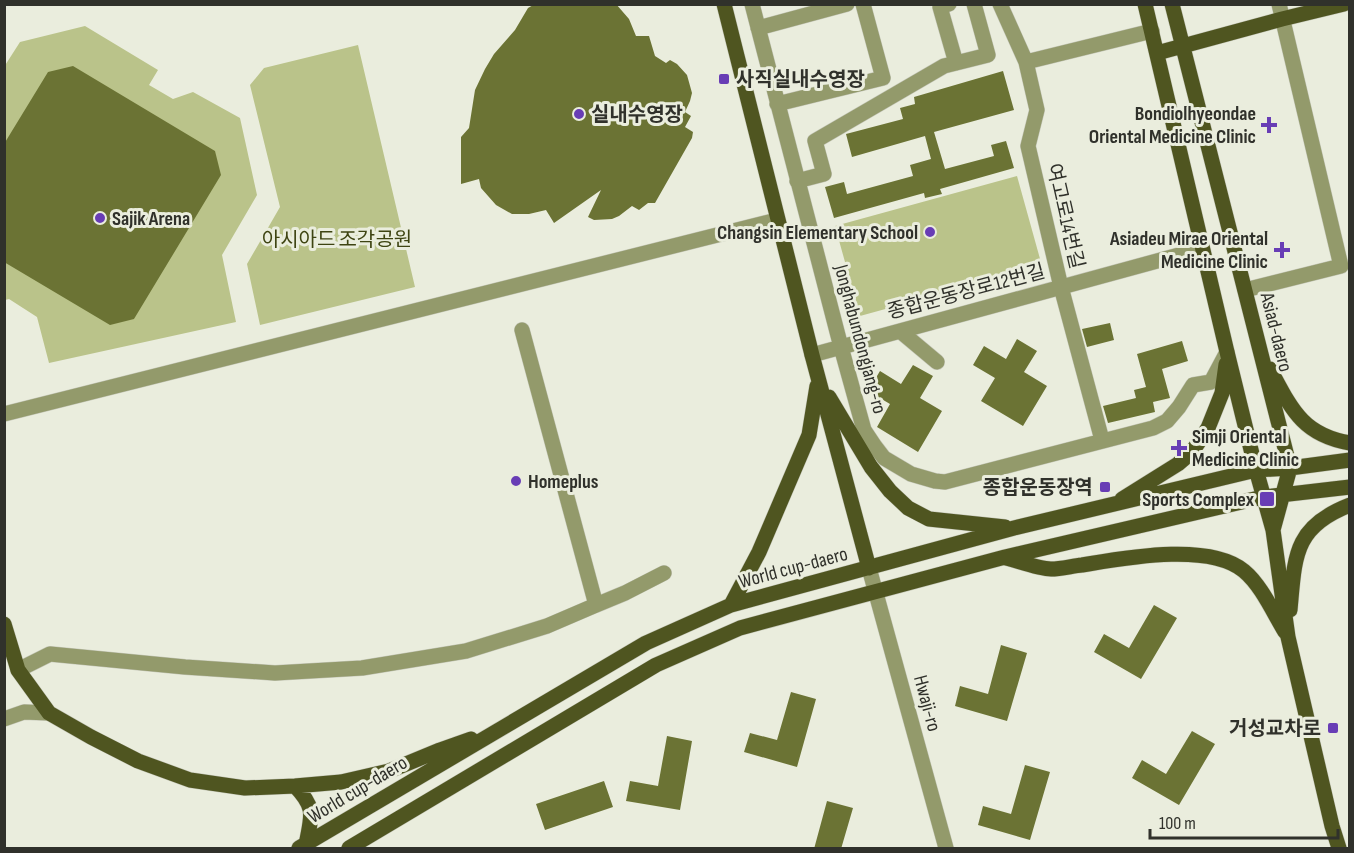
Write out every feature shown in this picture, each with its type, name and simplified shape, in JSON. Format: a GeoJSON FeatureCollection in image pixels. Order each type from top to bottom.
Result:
{"type":"FeatureCollection","features":[{"type":"Feature","properties":{"kind":"main road"},"geometry":{"type":"LineString","coordinates":[[724,4],[818,380],[869,568]]}},
{"type":"Feature","properties":{"kind":"main road"},"geometry":{"type":"LineString","coordinates":[[1145,4],[1227,352],[1273,530],[1288,637],[1339,849]]}},
{"type":"Feature","properties":{"kind":"main road","name":"Asiad-daero"},"geometry":{"type":"LineString","coordinates":[[1172,4],[1290,468]]}},
{"type":"Feature","properties":{"kind":"main road"},"geometry":{"type":"LineString","coordinates":[[1157,53],[1281,12],[1344,4]]}},
{"type":"Feature","properties":{"kind":"main road"},"geometry":{"type":"LineString","coordinates":[[1259,346],[1290,405],[1306,424],[1319,434],[1350,443]]}},
{"type":"Feature","properties":{"kind":"main road"},"geometry":{"type":"LineString","coordinates":[[1110,506],[1178,464],[1192,452],[1208,428],[1222,393],[1227,352]]}},
{"type":"Feature","properties":{"kind":"main road"},"geometry":{"type":"LineString","coordinates":[[818,380],[871,467],[890,491],[908,508],[929,519],[1014,528]]}},
{"type":"Feature","properties":{"kind":"main road"},"geometry":{"type":"LineString","coordinates":[[731,605],[759,552],[809,435],[818,380]]}},
{"type":"Feature","properties":{"kind":"main road","name":"World cup-daero"},"geometry":{"type":"LineString","coordinates":[[302,847],[646,643],[731,605],[1014,528],[1256,470],[1350,460]]}},
{"type":"Feature","properties":{"kind":"main road"},"geometry":{"type":"LineString","coordinates":[[1273,530],[1290,468]]}},
{"type":"Feature","properties":{"kind":"main road"},"geometry":{"type":"LineString","coordinates":[[349,849],[656,665],[740,628],[1005,557],[1263,497],[1350,487]]}},
{"type":"Feature","properties":{"kind":"main road"},"geometry":{"type":"LineString","coordinates":[[1288,637],[1293,574],[1300,544],[1322,519],[1350,505]]}},
{"type":"Feature","properties":{"kind":"main road"},"geometry":{"type":"LineString","coordinates":[[1005,557],[1049,570],[1130,557],[1190,555],[1216,557],[1236,565],[1253,579],[1288,637]]}},
{"type":"Feature","properties":{"kind":"main road"},"geometry":{"type":"LineString","coordinates":[[4,624],[18,670],[49,713],[138,761],[190,780],[245,788],[341,783],[389,771],[502,728]]}},
{"type":"Feature","properties":{"kind":"main road"},"geometry":{"type":"LineString","coordinates":[[295,786],[306,798],[311,808],[311,820],[302,847]]}},
{"type":"Feature","properties":{"kind":"street","name":"Jonghabundongjang-ro"},"geometry":{"type":"LineString","coordinates":[[752,4],[864,430],[885,458],[911,474],[945,482],[1153,428],[1167,421],[1193,386],[1210,382],[1227,352]]}},
{"type":"Feature","properties":{"kind":"street"},"geometry":{"type":"LineString","coordinates":[[758,28],[847,4]]}},
{"type":"Feature","properties":{"kind":"street"},"geometry":{"type":"LineString","coordinates":[[777,104],[883,78],[863,4]]}},
{"type":"Feature","properties":{"kind":"street"},"geometry":{"type":"LineString","coordinates":[[949,4],[940,7],[956,63]]}},
{"type":"Feature","properties":{"kind":"street"},"geometry":{"type":"LineString","coordinates":[[797,181],[824,174],[815,141],[944,66],[988,55],[974,4]]}},
{"type":"Feature","properties":{"kind":"street","name":"여고로14번길"},"geometry":{"type":"LineString","coordinates":[[1000,4],[1026,62],[1037,110],[1028,146],[1061,287],[1102,440]]}},
{"type":"Feature","properties":{"kind":"street"},"geometry":{"type":"LineString","coordinates":[[1245,290],[1341,266],[1281,12]]}},
{"type":"Feature","properties":{"kind":"street"},"geometry":{"type":"LineString","coordinates":[[1026,62],[1152,32]]}},
{"type":"Feature","properties":{"kind":"street"},"geometry":{"type":"LineString","coordinates":[[4,414],[777,220]]}},
{"type":"Feature","properties":{"kind":"street","name":"종합운동장로12번길"},"geometry":{"type":"LineString","coordinates":[[812,356],[1202,249]]}},
{"type":"Feature","properties":{"kind":"street"},"geometry":{"type":"LineString","coordinates":[[522,330],[596,605]]}},
{"type":"Feature","properties":{"kind":"street"},"geometry":{"type":"LineString","coordinates":[[900,331],[937,362]]}},
{"type":"Feature","properties":{"kind":"street","name":"Hwaji-ro"},"geometry":{"type":"LineString","coordinates":[[869,568],[946,849]]}},
{"type":"Feature","properties":{"kind":"street"},"geometry":{"type":"LineString","coordinates":[[18,670],[50,654],[275,673],[362,668],[466,651],[547,626],[625,593],[664,573]]}},
{"type":"Feature","properties":{"kind":"street"},"geometry":{"type":"LineString","coordinates":[[4,718],[24,712],[49,713]]}},
{"type":"Feature","properties":{"kind":"green space"},"geometry":{"type":"Polygon","coordinates":[[[85,26],[158,70],[149,85],[173,99],[193,92],[240,118],[257,195],[222,255],[236,322],[49,363],[37,317],[9,299],[5,300],[4,67],[20,42],[85,26]]]}},
{"type":"Feature","properties":{"kind":"green space","name":"아시아드 조각공원"},"geometry":{"type":"Polygon","coordinates":[[[358,45],[415,287],[260,325],[247,264],[280,207],[250,85],[264,68],[358,45]]]}},
{"type":"Feature","properties":{"kind":"green space"},"geometry":{"type":"Polygon","coordinates":[[[1017,176],[1042,266],[860,316],[835,226],[1017,176]]]}},
{"type":"Feature","properties":{"kind":"building","name":"실내수영장"},"geometry":{"type":"Polygon","coordinates":[[[535,4],[616,4],[629,19],[636,36],[649,36],[655,56],[666,63],[670,60],[677,64],[687,75],[692,93],[685,112],[691,116],[685,127],[693,132],[692,138],[655,203],[648,203],[639,210],[632,206],[612,219],[594,220],[588,217],[601,190],[554,223],[546,210],[529,214],[512,214],[496,205],[481,188],[479,179],[461,184],[461,137],[469,128],[475,90],[494,54],[515,30],[528,8],[535,4]]]}},
{"type":"Feature","properties":{"kind":"building","name":"Sajik Arena"},"geometry":{"type":"Polygon","coordinates":[[[73,66],[215,151],[221,175],[134,319],[110,325],[4,262],[4,144],[48,72],[73,66]]]}},
{"type":"Feature","properties":{"kind":"building"},"geometry":{"type":"Polygon","coordinates":[[[1003,71],[1014,110],[934,132],[945,169],[994,156],[991,145],[1006,141],[1014,168],[940,189],[942,194],[925,198],[924,193],[834,218],[825,187],[844,182],[847,194],[913,176],[910,165],[931,159],[925,136],[852,157],[846,134],[903,119],[900,108],[915,104],[914,97],[1003,71]]]}},
{"type":"Feature","properties":{"kind":"building"},"geometry":{"type":"Polygon","coordinates":[[[1110,323],[1114,340],[1087,347],[1082,329],[1110,323]]]}},
{"type":"Feature","properties":{"kind":"building"},"geometry":{"type":"Polygon","coordinates":[[[1017,339],[1037,351],[1024,372],[1047,386],[1023,426],[981,401],[995,378],[973,365],[984,346],[1006,359],[1017,339]]]}},
{"type":"Feature","properties":{"kind":"building"},"geometry":{"type":"Polygon","coordinates":[[[1182,341],[1188,361],[1162,369],[1170,398],[1153,402],[1155,412],[1108,423],[1103,406],[1136,398],[1134,390],[1146,387],[1137,354],[1182,341]]]}},
{"type":"Feature","properties":{"kind":"building"},"geometry":{"type":"Polygon","coordinates":[[[913,365],[933,376],[920,398],[942,411],[918,452],[877,427],[890,404],[868,391],[880,371],[901,384],[913,365]]]}},
{"type":"Feature","properties":{"kind":"building"},"geometry":{"type":"Polygon","coordinates":[[[1154,605],[1177,618],[1141,679],[1094,652],[1104,634],[1129,648],[1154,605]]]}},
{"type":"Feature","properties":{"kind":"building"},"geometry":{"type":"Polygon","coordinates":[[[1001,645],[1027,653],[1007,721],[955,706],[960,686],[988,694],[1001,645]]]}},
{"type":"Feature","properties":{"kind":"building"},"geometry":{"type":"Polygon","coordinates":[[[791,692],[816,699],[797,767],[744,752],[750,733],[777,740],[791,692]]]}},
{"type":"Feature","properties":{"kind":"building"},"geometry":{"type":"Polygon","coordinates":[[[1192,731],[1215,744],[1179,805],[1132,778],[1142,760],[1166,774],[1192,731]]]}},
{"type":"Feature","properties":{"kind":"building"},"geometry":{"type":"Polygon","coordinates":[[[667,736],[692,741],[680,810],[626,801],[630,781],[658,786],[667,736]]]}},
{"type":"Feature","properties":{"kind":"building"},"geometry":{"type":"Polygon","coordinates":[[[1025,765],[1050,772],[1030,840],[978,825],[983,806],[1011,814],[1025,765]]]}},
{"type":"Feature","properties":{"kind":"building"},"geometry":{"type":"Polygon","coordinates":[[[604,781],[613,807],[545,830],[536,804],[604,781]]]}},
{"type":"Feature","properties":{"kind":"building"},"geometry":{"type":"Polygon","coordinates":[[[827,801],[853,808],[841,849],[814,849],[827,801]]]}},
{"type":"Feature","properties":{"kind":"place","name":"사직실내수영장"},"geometry":{"type":"Point","coordinates":[724,79]}},
{"type":"Feature","properties":{"kind":"place","name":"실내수영장"},"geometry":{"type":"Point","coordinates":[579,114]}},
{"type":"Feature","properties":{"kind":"place","name":"Bondiolhyeondae Oriental Medicine Clinic"},"geometry":{"type":"Point","coordinates":[1269,125]}},
{"type":"Feature","properties":{"kind":"place","name":"Sajik Arena"},"geometry":{"type":"Point","coordinates":[100,218]}},
{"type":"Feature","properties":{"kind":"place","name":"Changsin Elementary School"},"geometry":{"type":"Point","coordinates":[930,232]}},
{"type":"Feature","properties":{"kind":"place","name":"Asiadeu Mirae Oriental Medicine Clinic"},"geometry":{"type":"Point","coordinates":[1282,250]}},
{"type":"Feature","properties":{"kind":"place","name":"Simji Oriental Medicine Clinic"},"geometry":{"type":"Point","coordinates":[1179,448]}},
{"type":"Feature","properties":{"kind":"place","name":"Homeplus"},"geometry":{"type":"Point","coordinates":[516,481]}},
{"type":"Feature","properties":{"kind":"place","name":"종합운동장역"},"geometry":{"type":"Point","coordinates":[1105,487]}},
{"type":"Feature","properties":{"kind":"place","name":"Sports Complex"},"geometry":{"type":"Point","coordinates":[1267,499]}},
{"type":"Feature","properties":{"kind":"place","name":"거성교차로"},"geometry":{"type":"Point","coordinates":[1333,728]}}]}
